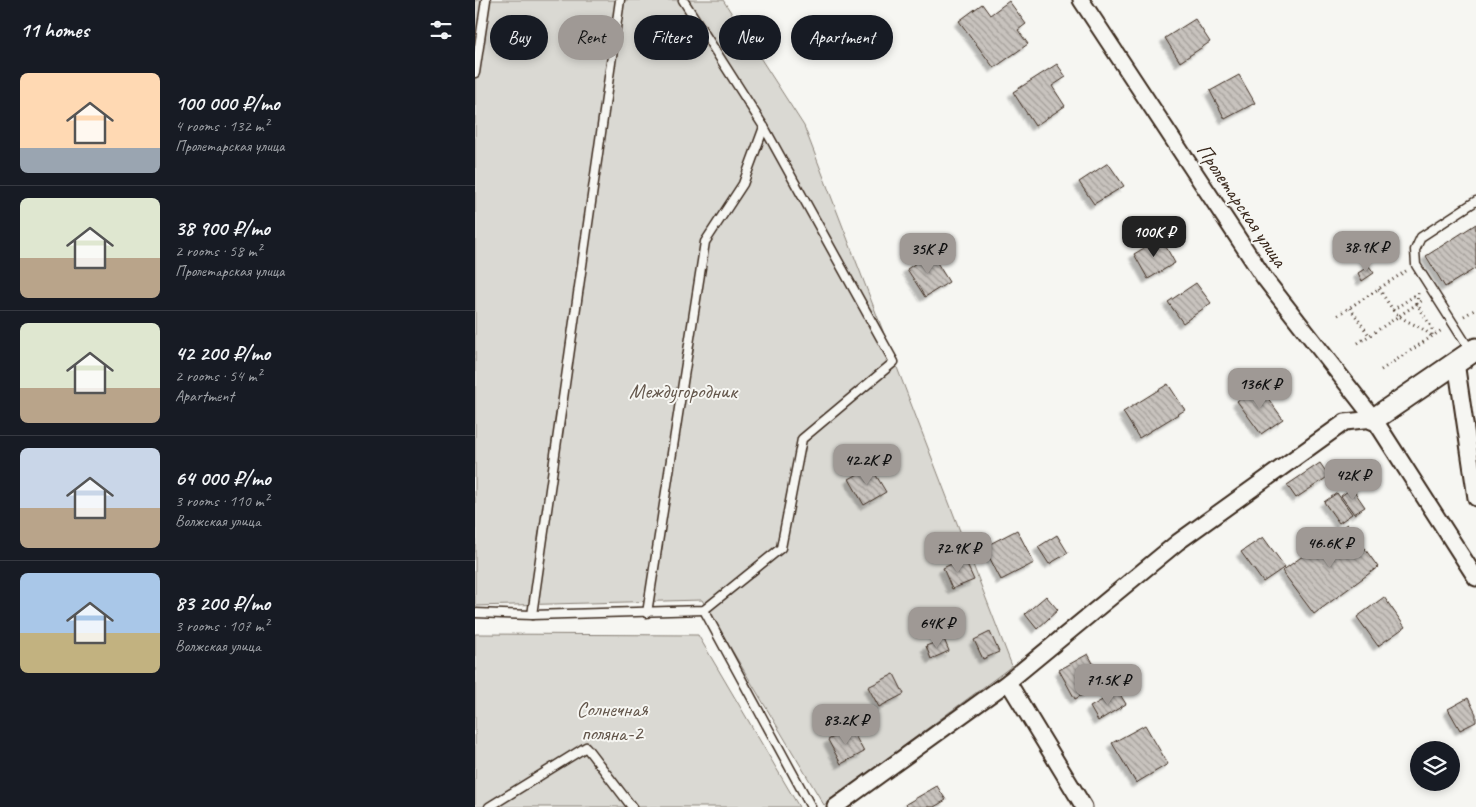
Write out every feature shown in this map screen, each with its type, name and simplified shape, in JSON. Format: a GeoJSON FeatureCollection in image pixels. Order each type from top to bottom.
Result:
{"type":"FeatureCollection","features":[{"type":"Feature","properties":{"kind":"street","name":"Пролетарская улица"},"geometry":{"type":"LineString","coordinates":[[1081,0],[1265,279],[1374,419],[1476,578]]}},
{"type":"Feature","properties":{"kind":"street"},"geometry":{"type":"LineString","coordinates":[[835,807],[1008,682],[1185,536],[1345,422],[1374,419],[1468,354]]}},
{"type":"Feature","properties":{"kind":"street"},"geometry":{"type":"LineString","coordinates":[[1468,354],[1476,498]]}},
{"type":"Feature","properties":{"kind":"street"},"geometry":{"type":"LineString","coordinates":[[1008,682],[1084,807]]}},
{"type":"Feature","properties":{"kind":"lane"},"geometry":{"type":"LineString","coordinates":[[475,73],[486,0]]}},
{"type":"Feature","properties":{"kind":"lane"},"geometry":{"type":"LineString","coordinates":[[532,615],[620,0]]}},
{"type":"Feature","properties":{"kind":"lane"},"geometry":{"type":"LineString","coordinates":[[475,612],[532,615],[704,610],[781,548],[802,439],[894,362],[764,127],[683,0]]}},
{"type":"Feature","properties":{"kind":"lane"},"geometry":{"type":"LineString","coordinates":[[647,612],[705,242],[743,184],[764,127]]}},
{"type":"Feature","properties":{"kind":"lane"},"geometry":{"type":"LineString","coordinates":[[1468,354],[1453,323],[1416,265],[1415,250],[1421,238],[1476,201]]}},
{"type":"Feature","properties":{"kind":"lane"},"geometry":{"type":"LineString","coordinates":[[704,610],[811,807]]}},
{"type":"Feature","properties":{"kind":"lane"},"geometry":{"type":"LineString","coordinates":[[489,807],[587,747],[632,807]]}},
{"type":"Feature","properties":{"kind":"path"},"geometry":{"type":"LineString","coordinates":[[1338,315],[1416,265],[1417,304],[1432,328],[1432,337]]}},
{"type":"Feature","properties":{"kind":"path"},"geometry":{"type":"LineString","coordinates":[[1379,289],[1398,317],[1426,330],[1432,337]]}},
{"type":"Feature","properties":{"kind":"path"},"geometry":{"type":"LineString","coordinates":[[1358,343],[1434,293]]}},
{"type":"Feature","properties":{"kind":"path"},"geometry":{"type":"LineString","coordinates":[[1393,310],[1414,296],[1424,300]]}},
{"type":"Feature","properties":{"kind":"path"},"geometry":{"type":"LineString","coordinates":[[1350,308],[1369,336]]}},
{"type":"Feature","properties":{"kind":"path"},"geometry":{"type":"LineString","coordinates":[[1381,370],[1476,309]]}},
{"type":"Feature","properties":{"kind":"green space","name":"Междугородник"},"geometry":{"type":"Polygon","coordinates":[[[475,0],[723,0],[733,15],[719,15],[719,60],[762,60],[804,126],[1012,666],[824,805],[702,600],[475,606],[475,0]]]}},
{"type":"Feature","properties":{"kind":"green space","name":"Солнечная поляна-2"},"geometry":{"type":"Polygon","coordinates":[[[475,634],[698,635],[799,807],[475,807],[475,634]]]}},
{"type":"Feature","properties":{"kind":"building"},"geometry":{"type":"Polygon","coordinates":[[[1009,1],[1026,24],[1018,30],[1028,44],[994,68],[959,21],[982,4],[990,15],[1009,1]]]}},
{"type":"Feature","properties":{"kind":"building"},"geometry":{"type":"Polygon","coordinates":[[[1195,19],[1210,42],[1180,62],[1165,38],[1195,19]]]}},
{"type":"Feature","properties":{"kind":"building"},"geometry":{"type":"Polygon","coordinates":[[[1057,64],[1066,77],[1052,86],[1065,106],[1035,126],[1013,92],[1057,64]]]}},
{"type":"Feature","properties":{"kind":"building"},"geometry":{"type":"Polygon","coordinates":[[[1239,75],[1255,103],[1225,119],[1210,91],[1239,75]]]}},
{"type":"Feature","properties":{"kind":"building"},"geometry":{"type":"Polygon","coordinates":[[[1108,163],[1124,186],[1094,204],[1079,182],[1108,163]]]}},
{"type":"Feature","properties":{"kind":"building"},"geometry":{"type":"Polygon","coordinates":[[[1476,224],[1476,268],[1445,287],[1426,256],[1476,224]]]}},
{"type":"Feature","properties":{"kind":"building"},"geometry":{"type":"Polygon","coordinates":[[[1161,238],[1175,263],[1148,279],[1134,254],[1161,238]]]}},
{"type":"Feature","properties":{"kind":"building"},"geometry":{"type":"Polygon","coordinates":[[[931,253],[949,282],[925,297],[907,269],[931,253]]]}},
{"type":"Feature","properties":{"kind":"building"},"geometry":{"type":"Polygon","coordinates":[[[1369,266],[1374,273],[1362,281],[1358,273],[1369,266]]]}},
{"type":"Feature","properties":{"kind":"building"},"geometry":{"type":"Polygon","coordinates":[[[1196,283],[1211,303],[1183,323],[1168,302],[1196,283]]]}},
{"type":"Feature","properties":{"kind":"building"},"geometry":{"type":"Polygon","coordinates":[[[1168,384],[1185,410],[1139,438],[1123,412],[1168,384]]]}},
{"type":"Feature","properties":{"kind":"building"},"geometry":{"type":"Polygon","coordinates":[[[1259,386],[1283,419],[1261,434],[1237,401],[1259,386]]]}},
{"type":"Feature","properties":{"kind":"building"},"geometry":{"type":"Polygon","coordinates":[[[1320,463],[1329,476],[1296,498],[1287,485],[1320,463]]]}},
{"type":"Feature","properties":{"kind":"building"},"geometry":{"type":"Polygon","coordinates":[[[871,467],[886,492],[864,505],[849,479],[871,467]]]}},
{"type":"Feature","properties":{"kind":"building"},"geometry":{"type":"Polygon","coordinates":[[[1352,488],[1365,507],[1354,514],[1341,496],[1352,488]]]}},
{"type":"Feature","properties":{"kind":"building"},"geometry":{"type":"Polygon","coordinates":[[[1337,493],[1352,514],[1339,523],[1324,502],[1337,493]]]}},
{"type":"Feature","properties":{"kind":"building"},"geometry":{"type":"Polygon","coordinates":[[[1347,524],[1378,567],[1314,614],[1282,571],[1347,524]]]}},
{"type":"Feature","properties":{"kind":"building"},"geometry":{"type":"Polygon","coordinates":[[[1017,530],[1034,563],[1001,580],[984,547],[1017,530]]]}},
{"type":"Feature","properties":{"kind":"building"},"geometry":{"type":"Polygon","coordinates":[[[1057,535],[1068,553],[1049,564],[1038,547],[1057,535]]]}},
{"type":"Feature","properties":{"kind":"building"},"geometry":{"type":"Polygon","coordinates":[[[1263,537],[1285,567],[1263,582],[1241,552],[1263,537]]]}},
{"type":"Feature","properties":{"kind":"building"},"geometry":{"type":"Polygon","coordinates":[[[964,558],[974,580],[952,589],[943,568],[964,558]]]}},
{"type":"Feature","properties":{"kind":"building"},"geometry":{"type":"Polygon","coordinates":[[[1046,596],[1058,610],[1037,629],[1025,614],[1046,596]]]}},
{"type":"Feature","properties":{"kind":"building"},"geometry":{"type":"Polygon","coordinates":[[[1384,597],[1405,627],[1378,646],[1357,617],[1384,597]]]}},
{"type":"Feature","properties":{"kind":"building"},"geometry":{"type":"Polygon","coordinates":[[[990,632],[999,652],[983,659],[974,640],[990,632]]]}},
{"type":"Feature","properties":{"kind":"building"},"geometry":{"type":"Polygon","coordinates":[[[944,639],[949,651],[931,659],[926,646],[944,639]]]}},
{"type":"Feature","properties":{"kind":"building"},"geometry":{"type":"Polygon","coordinates":[[[1088,654],[1104,683],[1075,699],[1059,670],[1088,654]]]}},
{"type":"Feature","properties":{"kind":"building"},"geometry":{"type":"Polygon","coordinates":[[[894,674],[904,694],[879,707],[868,687],[894,674]]]}},
{"type":"Feature","properties":{"kind":"building"},"geometry":{"type":"Polygon","coordinates":[[[1118,691],[1126,704],[1098,721],[1090,707],[1118,691]]]}},
{"type":"Feature","properties":{"kind":"building"},"geometry":{"type":"Polygon","coordinates":[[[1468,698],[1476,714],[1476,722],[1460,730],[1448,709],[1468,698]]]}},
{"type":"Feature","properties":{"kind":"building"},"geometry":{"type":"Polygon","coordinates":[[[1145,725],[1168,764],[1136,783],[1112,743],[1145,725]]]}},
{"type":"Feature","properties":{"kind":"building"},"geometry":{"type":"Polygon","coordinates":[[[851,728],[864,752],[841,764],[828,740],[851,728]]]}},
{"type":"Feature","properties":{"kind":"building"},"geometry":{"type":"Polygon","coordinates":[[[937,786],[946,800],[934,807],[908,807],[906,804],[937,786]]]}}]}
